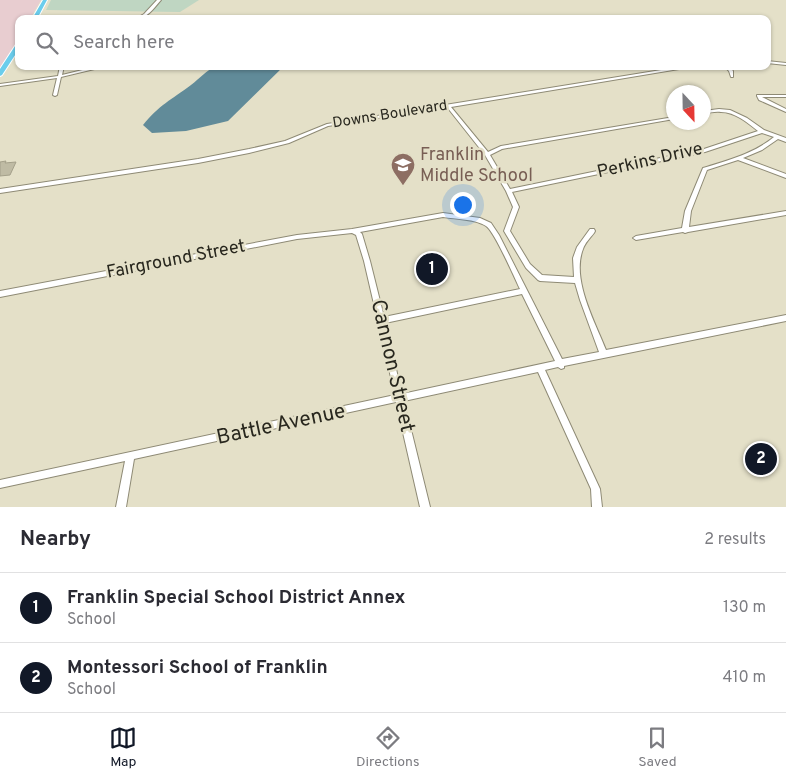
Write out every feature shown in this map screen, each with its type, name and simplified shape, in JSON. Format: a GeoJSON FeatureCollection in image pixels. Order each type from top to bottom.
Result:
{"type":"FeatureCollection","features":[{"type":"Feature","properties":{"kind":"main road"},"geometry":{"type":"LineString","coordinates":[[37,15],[46,0]]}},
{"type":"Feature","properties":{"kind":"main road"},"geometry":{"type":"LineString","coordinates":[[0,74],[15,50]]}},
{"type":"Feature","properties":{"kind":"street"},"geometry":{"type":"LineString","coordinates":[[145,15],[158,0]]}},
{"type":"Feature","properties":{"kind":"street"},"geometry":{"type":"LineString","coordinates":[[771,62],[786,64]]}},
{"type":"Feature","properties":{"kind":"street"},"geometry":{"type":"LineString","coordinates":[[55,95],[61,70]]}},
{"type":"Feature","properties":{"kind":"street"},"geometry":{"type":"LineString","coordinates":[[0,85],[58,77],[89,70]]}},
{"type":"Feature","properties":{"kind":"street","name":"Downs Boulevard"},"geometry":{"type":"LineString","coordinates":[[0,191],[198,161],[287,142],[327,125],[670,70]]}},
{"type":"Feature","properties":{"kind":"street"},"geometry":{"type":"LineString","coordinates":[[730,70],[732,76]]}},
{"type":"Feature","properties":{"kind":"street"},"geometry":{"type":"LineString","coordinates":[[771,95],[779,108]]}},
{"type":"Feature","properties":{"kind":"street"},"geometry":{"type":"LineString","coordinates":[[786,96],[759,96],[786,111]]}},
{"type":"Feature","properties":{"kind":"street"},"geometry":{"type":"LineString","coordinates":[[448,106],[487,154],[509,191],[516,207],[507,231],[528,266],[540,278],[577,280]]}},
{"type":"Feature","properties":{"kind":"street"},"geometry":{"type":"LineString","coordinates":[[711,111],[719,110],[728,112],[745,119],[762,131],[786,140]]}},
{"type":"Feature","properties":{"kind":"street"},"geometry":{"type":"LineString","coordinates":[[487,154],[501,148],[666,119]]}},
{"type":"Feature","properties":{"kind":"street","name":"Perkins Drive"},"geometry":{"type":"LineString","coordinates":[[509,191],[705,150],[762,131]]}},
{"type":"Feature","properties":{"kind":"street"},"geometry":{"type":"LineString","coordinates":[[685,231],[688,211],[705,169],[768,146],[777,137]]}},
{"type":"Feature","properties":{"kind":"street"},"geometry":{"type":"LineString","coordinates":[[738,158],[786,176]]}},
{"type":"Feature","properties":{"kind":"street"},"geometry":{"type":"LineString","coordinates":[[636,238],[786,213]]}},
{"type":"Feature","properties":{"kind":"street"},"geometry":{"type":"LineString","coordinates":[[352,231],[443,215],[478,220],[489,225],[496,235],[561,365]]}},
{"type":"Feature","properties":{"kind":"street","name":"Fairground Street"},"geometry":{"type":"LineString","coordinates":[[0,294],[296,236],[352,231]]}},
{"type":"Feature","properties":{"kind":"street","name":"Cannon Street"},"geometry":{"type":"LineString","coordinates":[[352,231],[359,234],[425,507]]}},
{"type":"Feature","properties":{"kind":"street"},"geometry":{"type":"LineString","coordinates":[[592,231],[580,246],[576,264],[577,280],[604,354]]}},
{"type":"Feature","properties":{"kind":"street"},"geometry":{"type":"LineString","coordinates":[[381,320],[524,291]]}},
{"type":"Feature","properties":{"kind":"street","name":"Battle Avenue"},"geometry":{"type":"LineString","coordinates":[[0,484],[130,458],[561,365],[604,354],[786,318]]}},
{"type":"Feature","properties":{"kind":"street"},"geometry":{"type":"LineString","coordinates":[[540,369],[594,489],[597,507]]}},
{"type":"Feature","properties":{"kind":"street"},"geometry":{"type":"LineString","coordinates":[[121,507],[130,458]]}},
{"type":"Feature","properties":{"kind":"shaded area"},"geometry":{"type":"Polygon","coordinates":[[[0,0],[41,0],[32,15],[15,15],[15,45],[0,70],[0,0]]]}},
{"type":"Feature","properties":{"kind":"green space"},"geometry":{"type":"Polygon","coordinates":[[[51,0],[199,0],[180,12],[46,10],[51,0]]]}},
{"type":"Feature","properties":{"kind":"water"},"geometry":{"type":"Polygon","coordinates":[[[209,70],[280,70],[228,121],[186,131],[152,133],[143,125],[160,108],[209,70]]]}},
{"type":"Feature","properties":{"kind":"building"},"geometry":{"type":"Polygon","coordinates":[[[6,161],[5,163],[16,162],[10,175],[0,176],[0,162],[6,161]]]}},
{"type":"Feature","properties":{"kind":"place","name":"Franklin Middle School"},"geometry":{"type":"Point","coordinates":[403,186]}},
{"type":"Feature","properties":{"kind":"place","name":"Franklin Special School District Annex"},"geometry":{"type":"Point","coordinates":[432,269]}},
{"type":"Feature","properties":{"kind":"place","name":"Montessori School of Franklin"},"geometry":{"type":"Point","coordinates":[761,459]}}]}
